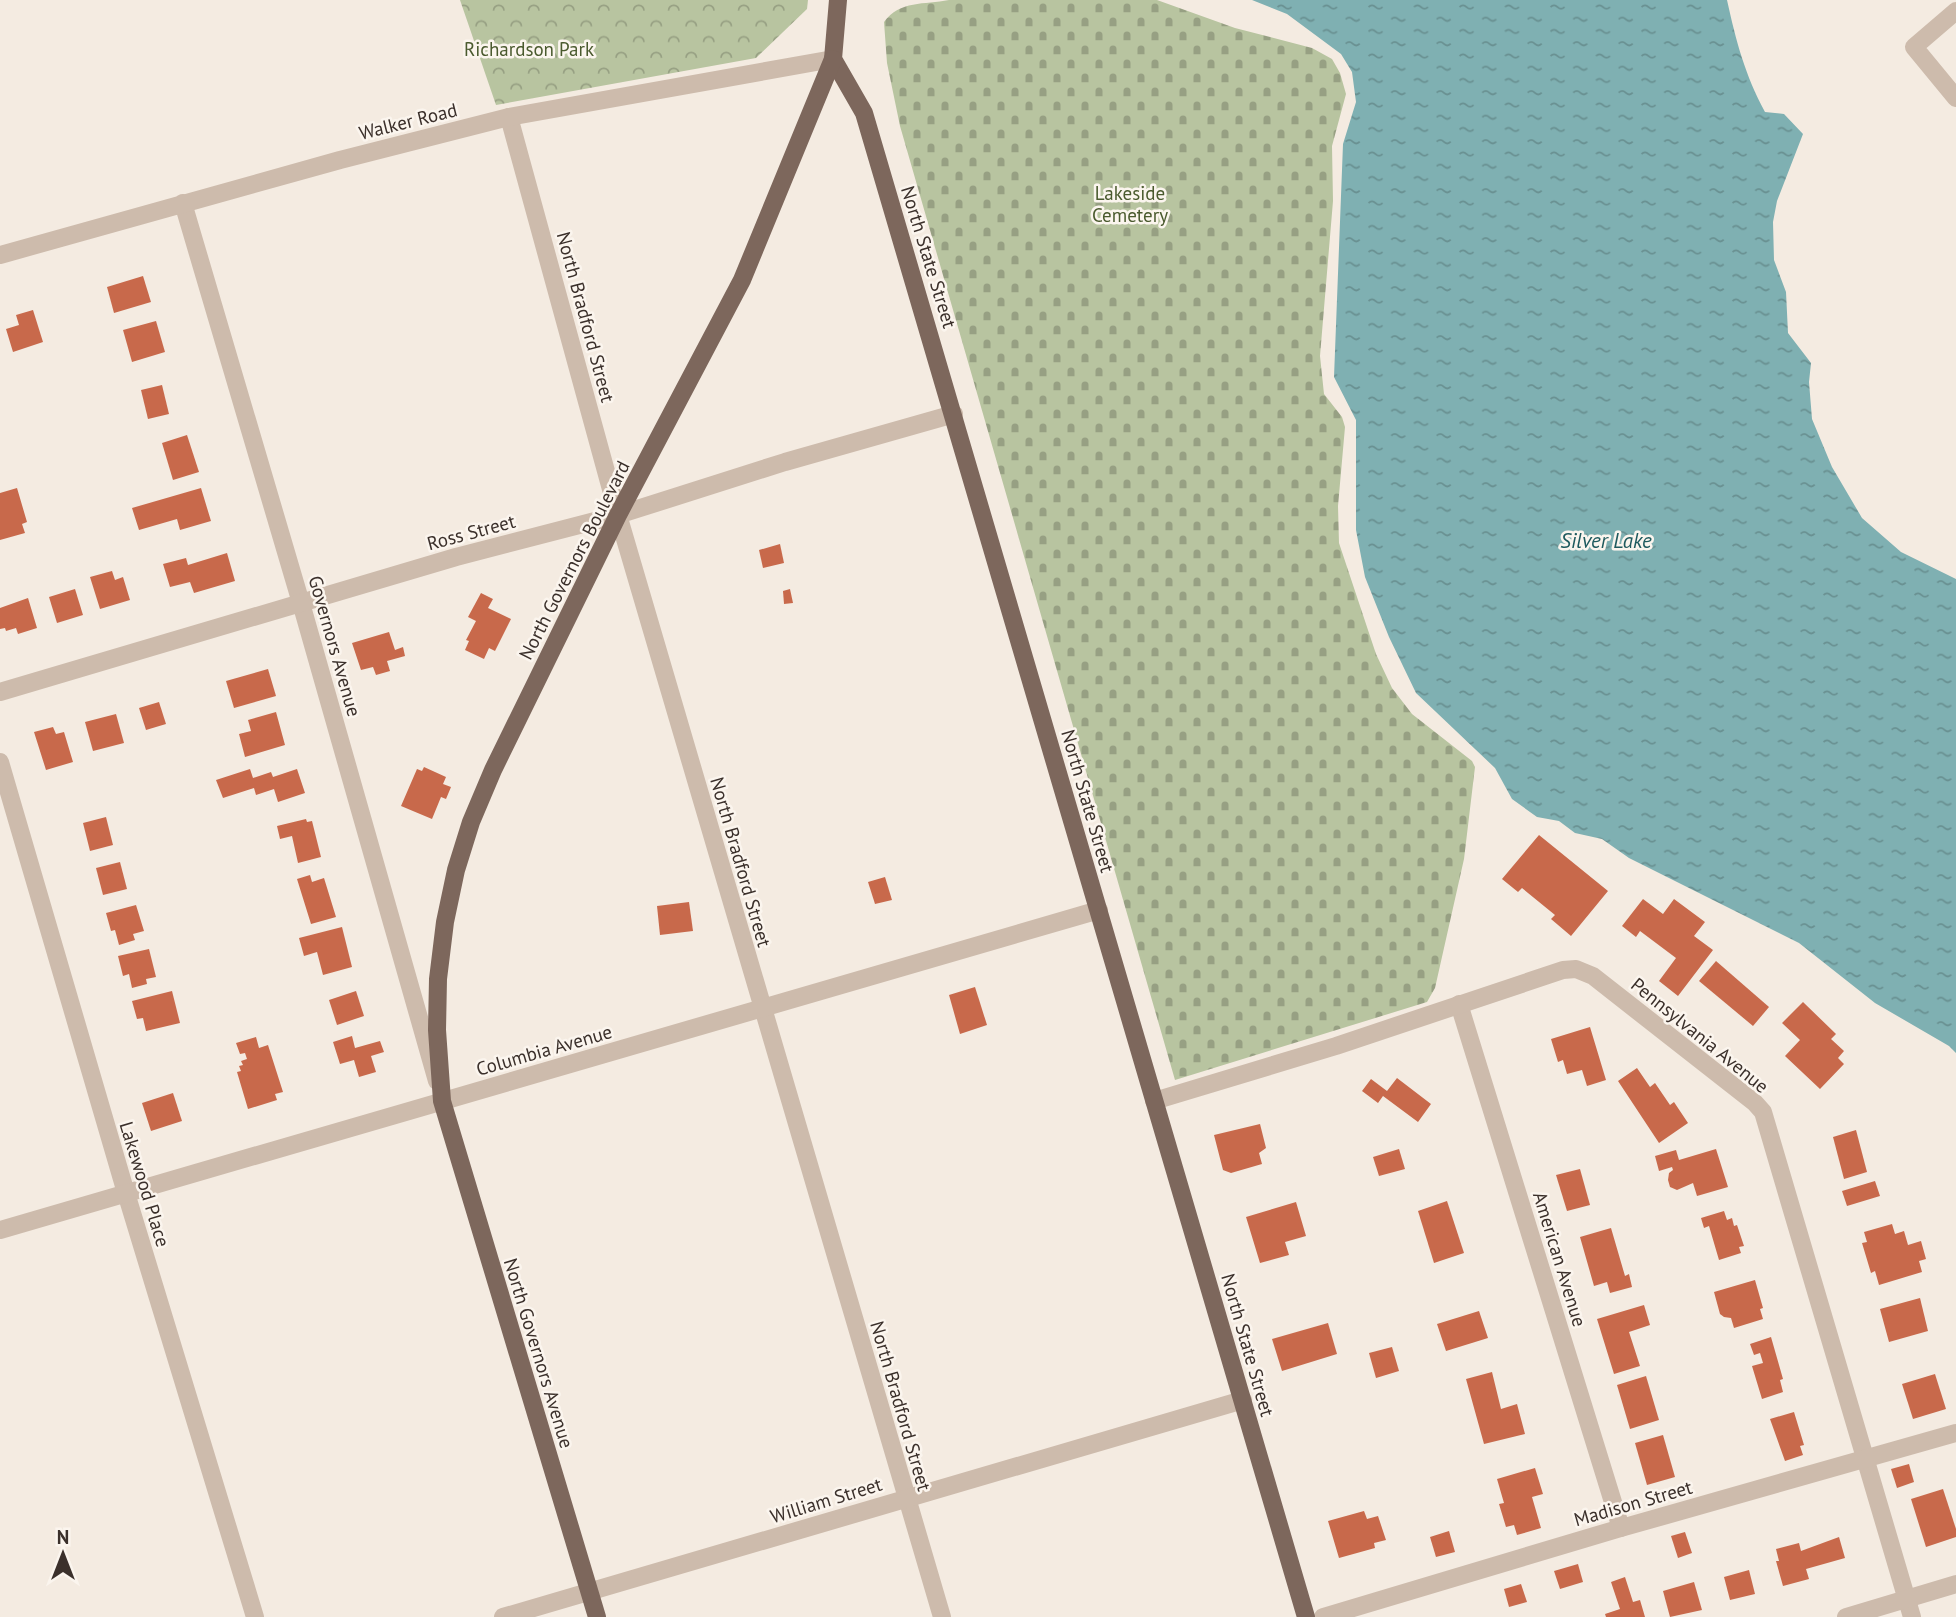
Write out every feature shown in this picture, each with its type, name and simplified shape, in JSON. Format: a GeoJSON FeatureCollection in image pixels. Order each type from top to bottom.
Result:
{"type":"FeatureCollection","features":[{"type":"Feature","properties":{"kind":"main road"},"geometry":{"type":"LineString","coordinates":[[833,59],[838,0]]}},
{"type":"Feature","properties":{"kind":"main road","name":"North State Street"},"geometry":{"type":"LineString","coordinates":[[833,59],[864,113],[1306,1617]]}},
{"type":"Feature","properties":{"kind":"main road","name":"North Governors Boulevard"},"geometry":{"type":"LineString","coordinates":[[442,1101],[437,1030],[438,979],[445,922],[456,870],[471,822],[493,770],[618,515],[742,280],[833,59]]}},
{"type":"Feature","properties":{"kind":"main road","name":"North Governors Avenue"},"geometry":{"type":"LineString","coordinates":[[442,1101],[597,1617]]}},
{"type":"Feature","properties":{"kind":"street"},"geometry":{"type":"LineString","coordinates":[[1956,11],[1914,47],[1956,98]]}},
{"type":"Feature","properties":{"kind":"street","name":"Walker Road"},"geometry":{"type":"LineString","coordinates":[[0,255],[183,203],[509,117],[833,59]]}},
{"type":"Feature","properties":{"kind":"street","name":"North Bradford Street"},"geometry":{"type":"LineString","coordinates":[[509,117],[618,515],[942,1617]]}},
{"type":"Feature","properties":{"kind":"street","name":"Governors Avenue"},"geometry":{"type":"LineString","coordinates":[[183,203],[301,603],[442,1101]]}},
{"type":"Feature","properties":{"kind":"street","name":"Ross Street"},"geometry":{"type":"LineString","coordinates":[[0,692],[456,557],[618,515],[785,462],[954,414]]}},
{"type":"Feature","properties":{"kind":"street","name":"Lakewood Place"},"geometry":{"type":"LineString","coordinates":[[0,762],[126,1193],[255,1617]]}},
{"type":"Feature","properties":{"kind":"street","name":"Columbia Avenue"},"geometry":{"type":"LineString","coordinates":[[0,1230],[1099,910]]}},
{"type":"Feature","properties":{"kind":"street","name":"Pennsylvania Avenue"},"geometry":{"type":"LineString","coordinates":[[1154,1101],[1336,1046],[1563,970],[1584,971],[1755,1103],[1763,1112],[1912,1617]]}},
{"type":"Feature","properties":{"kind":"street","name":"American Avenue"},"geometry":{"type":"LineString","coordinates":[[1459,1004],[1621,1528]]}},
{"type":"Feature","properties":{"kind":"street","name":"William Street"},"geometry":{"type":"LineString","coordinates":[[503,1617],[1243,1400]]}},
{"type":"Feature","properties":{"kind":"street","name":"Madison Street"},"geometry":{"type":"LineString","coordinates":[[1323,1617],[1621,1528],[1956,1433]]}},
{"type":"Feature","properties":{"kind":"street"},"geometry":{"type":"LineString","coordinates":[[1846,1617],[1956,1584]]}},
{"type":"Feature","properties":{"kind":"green space","name":"Richardson Park"},"geometry":{"type":"Polygon","coordinates":[[[460,0],[808,0],[807,9],[756,58],[496,105],[460,0]]]}},
{"type":"Feature","properties":{"kind":"green space","name":"Lakeside Cemetery"},"geometry":{"type":"Polygon","coordinates":[[[949,0],[1157,0],[1235,28],[1312,48],[1332,59],[1340,73],[1346,94],[1332,146],[1333,201],[1320,356],[1324,394],[1342,417],[1345,427],[1338,506],[1339,543],[1376,654],[1392,688],[1412,714],[1472,761],[1475,767],[1464,859],[1435,988],[1427,1002],[1175,1080],[900,126],[887,63],[884,22],[897,10],[905,7],[949,0]]]}},
{"type":"Feature","properties":{"kind":"water","name":"Silver Lake"},"geometry":{"type":"Polygon","coordinates":[[[1252,0],[1727,0],[1742,57],[1765,112],[1784,114],[1803,134],[1777,201],[1773,222],[1774,260],[1786,292],[1788,333],[1811,363],[1809,382],[1812,419],[1832,467],[1862,518],[1901,552],[1956,579],[1956,1053],[1949,1046],[1875,1003],[1799,943],[1629,858],[1602,839],[1575,833],[1559,821],[1537,817],[1512,799],[1495,768],[1416,693],[1389,637],[1365,577],[1356,530],[1356,420],[1334,377],[1343,144],[1356,102],[1352,72],[1341,54],[1287,14],[1252,0]]]}},
{"type":"Feature","properties":{"kind":"building"},"geometry":{"type":"Polygon","coordinates":[[[143,276],[151,302],[114,313],[107,287],[143,276]]]}},
{"type":"Feature","properties":{"kind":"building"},"geometry":{"type":"Polygon","coordinates":[[[33,310],[43,342],[13,352],[6,329],[19,325],[16,315],[33,310]]]}},
{"type":"Feature","properties":{"kind":"building"},"geometry":{"type":"Polygon","coordinates":[[[156,321],[165,352],[132,362],[123,330],[156,321]]]}},
{"type":"Feature","properties":{"kind":"building"},"geometry":{"type":"Polygon","coordinates":[[[162,385],[169,414],[148,419],[141,390],[162,385]]]}},
{"type":"Feature","properties":{"kind":"building"},"geometry":{"type":"Polygon","coordinates":[[[187,435],[199,472],[173,480],[162,443],[187,435]]]}},
{"type":"Feature","properties":{"kind":"building"},"geometry":{"type":"Polygon","coordinates":[[[17,488],[27,522],[22,524],[25,533],[0,540],[0,493],[17,488]]]}},
{"type":"Feature","properties":{"kind":"building"},"geometry":{"type":"Polygon","coordinates":[[[201,488],[211,521],[180,530],[177,519],[139,530],[132,508],[201,488]]]}},
{"type":"Feature","properties":{"kind":"building"},"geometry":{"type":"Polygon","coordinates":[[[780,544],[784,563],[763,568],[759,550],[780,544]]]}},
{"type":"Feature","properties":{"kind":"building"},"geometry":{"type":"Polygon","coordinates":[[[227,553],[235,581],[194,593],[190,582],[170,587],[163,564],[186,558],[188,565],[227,553]]]}},
{"type":"Feature","properties":{"kind":"building"},"geometry":{"type":"Polygon","coordinates":[[[112,571],[115,580],[123,577],[130,600],[100,609],[90,577],[112,571]]]}},
{"type":"Feature","properties":{"kind":"building"},"geometry":{"type":"Polygon","coordinates":[[[75,589],[83,615],[57,623],[49,597],[75,589]]]}},
{"type":"Feature","properties":{"kind":"building"},"geometry":{"type":"Polygon","coordinates":[[[790,589],[793,603],[784,604],[783,591],[790,589]]]}},
{"type":"Feature","properties":{"kind":"building"},"geometry":{"type":"Polygon","coordinates":[[[481,593],[493,599],[488,608],[511,619],[495,651],[489,648],[484,659],[465,650],[469,641],[466,640],[476,621],[468,617],[481,593]]]}},
{"type":"Feature","properties":{"kind":"building"},"geometry":{"type":"Polygon","coordinates":[[[28,598],[37,628],[18,634],[16,628],[6,631],[5,628],[0,629],[0,608],[28,598]]]}},
{"type":"Feature","properties":{"kind":"building"},"geometry":{"type":"Polygon","coordinates":[[[389,632],[395,650],[403,647],[405,656],[387,661],[390,671],[376,675],[373,667],[361,670],[352,643],[389,632]]]}},
{"type":"Feature","properties":{"kind":"building"},"geometry":{"type":"Polygon","coordinates":[[[268,669],[276,696],[234,708],[226,681],[268,669]]]}},
{"type":"Feature","properties":{"kind":"building"},"geometry":{"type":"Polygon","coordinates":[[[159,702],[166,724],[146,730],[139,708],[159,702]]]}},
{"type":"Feature","properties":{"kind":"building"},"geometry":{"type":"Polygon","coordinates":[[[276,712],[285,745],[245,757],[239,734],[251,731],[248,720],[276,712]]]}},
{"type":"Feature","properties":{"kind":"building"},"geometry":{"type":"Polygon","coordinates":[[[116,714],[124,743],[93,751],[85,722],[116,714]]]}},
{"type":"Feature","properties":{"kind":"building"},"geometry":{"type":"Polygon","coordinates":[[[53,727],[56,734],[64,732],[73,762],[46,770],[34,732],[53,727]]]}},
{"type":"Feature","properties":{"kind":"building"},"geometry":{"type":"Polygon","coordinates":[[[424,767],[446,777],[443,784],[451,787],[446,799],[441,797],[432,819],[401,806],[417,769],[422,771],[424,767]]]}},
{"type":"Feature","properties":{"kind":"building"},"geometry":{"type":"Polygon","coordinates":[[[250,769],[253,778],[271,772],[273,777],[297,769],[305,793],[278,802],[274,789],[256,795],[254,788],[223,798],[216,780],[250,769]]]}},
{"type":"Feature","properties":{"kind":"building"},"geometry":{"type":"Polygon","coordinates":[[[106,817],[113,845],[90,851],[83,823],[106,817]]]}},
{"type":"Feature","properties":{"kind":"building"},"geometry":{"type":"Polygon","coordinates":[[[306,819],[307,822],[312,821],[321,857],[298,863],[292,836],[280,839],[277,826],[306,819]]]}},
{"type":"Feature","properties":{"kind":"building"},"geometry":{"type":"Polygon","coordinates":[[[1539,835],[1608,891],[1571,936],[1551,919],[1555,915],[1522,888],[1518,892],[1502,879],[1539,835]]]}},
{"type":"Feature","properties":{"kind":"building"},"geometry":{"type":"Polygon","coordinates":[[[120,862],[127,889],[103,895],[96,868],[120,862]]]}},
{"type":"Feature","properties":{"kind":"building"},"geometry":{"type":"Polygon","coordinates":[[[310,875],[312,882],[324,878],[336,917],[311,924],[297,879],[310,875]]]}},
{"type":"Feature","properties":{"kind":"building"},"geometry":{"type":"Polygon","coordinates":[[[885,877],[892,900],[875,904],[868,882],[885,877]]]}},
{"type":"Feature","properties":{"kind":"building"},"geometry":{"type":"Polygon","coordinates":[[[1643,899],[1663,914],[1674,899],[1705,922],[1694,936],[1713,950],[1678,996],[1659,981],[1676,958],[1640,931],[1636,937],[1622,926],[1643,899]]]}},
{"type":"Feature","properties":{"kind":"building"},"geometry":{"type":"Polygon","coordinates":[[[689,902],[693,931],[660,935],[657,906],[689,902]]]}},
{"type":"Feature","properties":{"kind":"building"},"geometry":{"type":"Polygon","coordinates":[[[136,905],[144,931],[133,934],[135,940],[119,945],[115,930],[111,931],[106,913],[136,905]]]}},
{"type":"Feature","properties":{"kind":"building"},"geometry":{"type":"Polygon","coordinates":[[[342,927],[352,967],[323,975],[317,952],[304,956],[299,938],[342,927]]]}},
{"type":"Feature","properties":{"kind":"building"},"geometry":{"type":"Polygon","coordinates":[[[149,949],[156,977],[146,979],[147,984],[132,988],[129,974],[123,976],[118,956],[149,949]]]}},
{"type":"Feature","properties":{"kind":"building"},"geometry":{"type":"Polygon","coordinates":[[[1716,961],[1769,1007],[1753,1026],[1699,981],[1716,961]]]}},
{"type":"Feature","properties":{"kind":"building"},"geometry":{"type":"Polygon","coordinates":[[[975,987],[987,1025],[960,1034],[949,995],[975,987]]]}},
{"type":"Feature","properties":{"kind":"building"},"geometry":{"type":"Polygon","coordinates":[[[172,991],[180,1023],[146,1031],[143,1018],[137,1019],[132,1001],[172,991]]]}},
{"type":"Feature","properties":{"kind":"building"},"geometry":{"type":"Polygon","coordinates":[[[356,991],[364,1016],[337,1025],[329,1000],[356,991]]]}},
{"type":"Feature","properties":{"kind":"building"},"geometry":{"type":"Polygon","coordinates":[[[1803,1002],[1836,1034],[1831,1039],[1844,1051],[1838,1058],[1844,1064],[1820,1089],[1785,1056],[1800,1040],[1782,1023],[1803,1002]]]}},
{"type":"Feature","properties":{"kind":"building"},"geometry":{"type":"Polygon","coordinates":[[[1590,1027],[1606,1080],[1587,1086],[1582,1070],[1567,1074],[1563,1060],[1558,1062],[1551,1039],[1590,1027]]]}},
{"type":"Feature","properties":{"kind":"building"},"geometry":{"type":"Polygon","coordinates":[[[352,1036],[355,1048],[380,1041],[384,1052],[371,1056],[376,1072],[359,1077],[354,1060],[340,1064],[333,1042],[352,1036]]]}},
{"type":"Feature","properties":{"kind":"building"},"geometry":{"type":"Polygon","coordinates":[[[256,1037],[259,1048],[268,1045],[283,1092],[275,1094],[277,1100],[248,1109],[237,1072],[241,1071],[241,1061],[247,1059],[245,1053],[240,1054],[236,1043],[256,1037]]]}},
{"type":"Feature","properties":{"kind":"building"},"geometry":{"type":"Polygon","coordinates":[[[1637,1068],[1650,1087],[1655,1083],[1670,1105],[1674,1102],[1688,1123],[1659,1143],[1618,1081],[1637,1068]]]}},
{"type":"Feature","properties":{"kind":"building"},"geometry":{"type":"Polygon","coordinates":[[[1397,1078],[1431,1104],[1418,1122],[1383,1096],[1378,1103],[1362,1091],[1371,1079],[1387,1091],[1397,1078]]]}},
{"type":"Feature","properties":{"kind":"building"},"geometry":{"type":"Polygon","coordinates":[[[173,1093],[182,1121],[151,1131],[142,1103],[173,1093]]]}},
{"type":"Feature","properties":{"kind":"building"},"geometry":{"type":"Polygon","coordinates":[[[1260,1124],[1266,1148],[1259,1153],[1262,1164],[1231,1173],[1223,1170],[1214,1135],[1260,1124]]]}},
{"type":"Feature","properties":{"kind":"building"},"geometry":{"type":"Polygon","coordinates":[[[1856,1130],[1867,1172],[1844,1179],[1833,1137],[1856,1130]]]}},
{"type":"Feature","properties":{"kind":"building"},"geometry":{"type":"Polygon","coordinates":[[[1399,1149],[1405,1169],[1379,1176],[1373,1157],[1399,1149]]]}},
{"type":"Feature","properties":{"kind":"building"},"geometry":{"type":"Polygon","coordinates":[[[1716,1149],[1728,1187],[1697,1196],[1693,1183],[1677,1190],[1670,1187],[1668,1180],[1672,1167],[1659,1171],[1655,1156],[1676,1150],[1679,1160],[1716,1149]]]}},
{"type":"Feature","properties":{"kind":"building"},"geometry":{"type":"Polygon","coordinates":[[[1580,1169],[1590,1205],[1567,1211],[1556,1175],[1580,1169]]]}},
{"type":"Feature","properties":{"kind":"building"},"geometry":{"type":"Polygon","coordinates":[[[1875,1181],[1880,1196],[1847,1206],[1842,1191],[1875,1181]]]}},
{"type":"Feature","properties":{"kind":"building"},"geometry":{"type":"Polygon","coordinates":[[[1447,1201],[1464,1253],[1434,1263],[1418,1211],[1447,1201]]]}},
{"type":"Feature","properties":{"kind":"building"},"geometry":{"type":"Polygon","coordinates":[[[1296,1202],[1306,1236],[1285,1242],[1289,1255],[1260,1263],[1246,1217],[1296,1202]]]}},
{"type":"Feature","properties":{"kind":"building"},"geometry":{"type":"Polygon","coordinates":[[[1724,1211],[1727,1220],[1732,1218],[1734,1226],[1737,1225],[1744,1246],[1739,1247],[1741,1253],[1719,1260],[1709,1226],[1704,1228],[1701,1218],[1724,1211]]]}},
{"type":"Feature","properties":{"kind":"building"},"geometry":{"type":"Polygon","coordinates":[[[1892,1224],[1895,1234],[1904,1231],[1908,1245],[1921,1241],[1926,1259],[1919,1261],[1922,1272],[1879,1285],[1875,1271],[1871,1273],[1862,1243],[1867,1242],[1864,1232],[1892,1224]]]}},
{"type":"Feature","properties":{"kind":"building"},"geometry":{"type":"Polygon","coordinates":[[[1611,1228],[1625,1276],[1629,1274],[1632,1287],[1610,1293],[1607,1282],[1594,1286],[1580,1237],[1611,1228]]]}},
{"type":"Feature","properties":{"kind":"building"},"geometry":{"type":"Polygon","coordinates":[[[1755,1280],[1763,1308],[1760,1309],[1763,1319],[1734,1328],[1731,1318],[1720,1314],[1714,1292],[1755,1280]]]}},
{"type":"Feature","properties":{"kind":"building"},"geometry":{"type":"Polygon","coordinates":[[[1920,1298],[1928,1331],[1889,1342],[1880,1309],[1920,1298]]]}},
{"type":"Feature","properties":{"kind":"building"},"geometry":{"type":"Polygon","coordinates":[[[1644,1305],[1650,1325],[1629,1332],[1640,1366],[1614,1374],[1597,1319],[1644,1305]]]}},
{"type":"Feature","properties":{"kind":"building"},"geometry":{"type":"Polygon","coordinates":[[[1479,1311],[1488,1338],[1446,1351],[1437,1324],[1479,1311]]]}},
{"type":"Feature","properties":{"kind":"building"},"geometry":{"type":"Polygon","coordinates":[[[1328,1323],[1337,1354],[1282,1371],[1272,1339],[1328,1323]]]}},
{"type":"Feature","properties":{"kind":"building"},"geometry":{"type":"Polygon","coordinates":[[[1771,1337],[1783,1379],[1780,1380],[1783,1392],[1762,1399],[1752,1366],[1763,1363],[1760,1353],[1754,1355],[1750,1344],[1771,1337]]]}},
{"type":"Feature","properties":{"kind":"building"},"geometry":{"type":"Polygon","coordinates":[[[1392,1347],[1399,1371],[1376,1378],[1369,1353],[1392,1347]]]}},
{"type":"Feature","properties":{"kind":"building"},"geometry":{"type":"Polygon","coordinates":[[[1492,1372],[1501,1409],[1517,1404],[1525,1434],[1484,1444],[1466,1379],[1492,1372]]]}},
{"type":"Feature","properties":{"kind":"building"},"geometry":{"type":"Polygon","coordinates":[[[1935,1374],[1946,1409],[1913,1419],[1902,1384],[1935,1374]]]}},
{"type":"Feature","properties":{"kind":"building"},"geometry":{"type":"Polygon","coordinates":[[[1646,1376],[1659,1420],[1630,1429],[1617,1385],[1646,1376]]]}},
{"type":"Feature","properties":{"kind":"building"},"geometry":{"type":"Polygon","coordinates":[[[1794,1412],[1804,1445],[1800,1446],[1803,1455],[1785,1461],[1770,1419],[1794,1412]]]}},
{"type":"Feature","properties":{"kind":"building"},"geometry":{"type":"Polygon","coordinates":[[[1663,1435],[1675,1477],[1647,1485],[1635,1443],[1663,1435]]]}},
{"type":"Feature","properties":{"kind":"building"},"geometry":{"type":"Polygon","coordinates":[[[1909,1464],[1914,1482],[1897,1488],[1891,1469],[1909,1464]]]}},
{"type":"Feature","properties":{"kind":"building"},"geometry":{"type":"Polygon","coordinates":[[[1535,1468],[1543,1494],[1532,1497],[1541,1528],[1517,1535],[1514,1525],[1506,1527],[1499,1504],[1504,1503],[1497,1479],[1535,1468]]]}},
{"type":"Feature","properties":{"kind":"building"},"geometry":{"type":"Polygon","coordinates":[[[1943,1489],[1956,1537],[1926,1547],[1911,1499],[1943,1489]]]}},
{"type":"Feature","properties":{"kind":"building"},"geometry":{"type":"Polygon","coordinates":[[[1364,1511],[1367,1519],[1378,1516],[1386,1540],[1374,1543],[1375,1548],[1339,1558],[1328,1521],[1364,1511]]]}},
{"type":"Feature","properties":{"kind":"building"},"geometry":{"type":"Polygon","coordinates":[[[1449,1531],[1455,1552],[1436,1557],[1430,1537],[1449,1531]]]}},
{"type":"Feature","properties":{"kind":"building"},"geometry":{"type":"Polygon","coordinates":[[[1685,1532],[1692,1553],[1678,1558],[1671,1536],[1685,1532]]]}},
{"type":"Feature","properties":{"kind":"building"},"geometry":{"type":"Polygon","coordinates":[[[1839,1537],[1845,1558],[1806,1569],[1809,1579],[1783,1586],[1776,1561],[1779,1561],[1776,1549],[1799,1543],[1801,1551],[1839,1537]]]}},
{"type":"Feature","properties":{"kind":"building"},"geometry":{"type":"Polygon","coordinates":[[[1578,1564],[1583,1582],[1560,1589],[1554,1571],[1578,1564]]]}},
{"type":"Feature","properties":{"kind":"building"},"geometry":{"type":"Polygon","coordinates":[[[1749,1570],[1755,1594],[1730,1600],[1724,1577],[1749,1570]]]}},
{"type":"Feature","properties":{"kind":"building"},"geometry":{"type":"Polygon","coordinates":[[[1625,1577],[1633,1602],[1640,1600],[1645,1617],[1606,1617],[1605,1614],[1620,1609],[1611,1582],[1625,1577]]]}},
{"type":"Feature","properties":{"kind":"building"},"geometry":{"type":"Polygon","coordinates":[[[1694,1582],[1702,1610],[1670,1617],[1663,1591],[1694,1582]]]}},
{"type":"Feature","properties":{"kind":"building"},"geometry":{"type":"Polygon","coordinates":[[[1521,1584],[1527,1602],[1509,1607],[1504,1589],[1521,1584]]]}}]}
